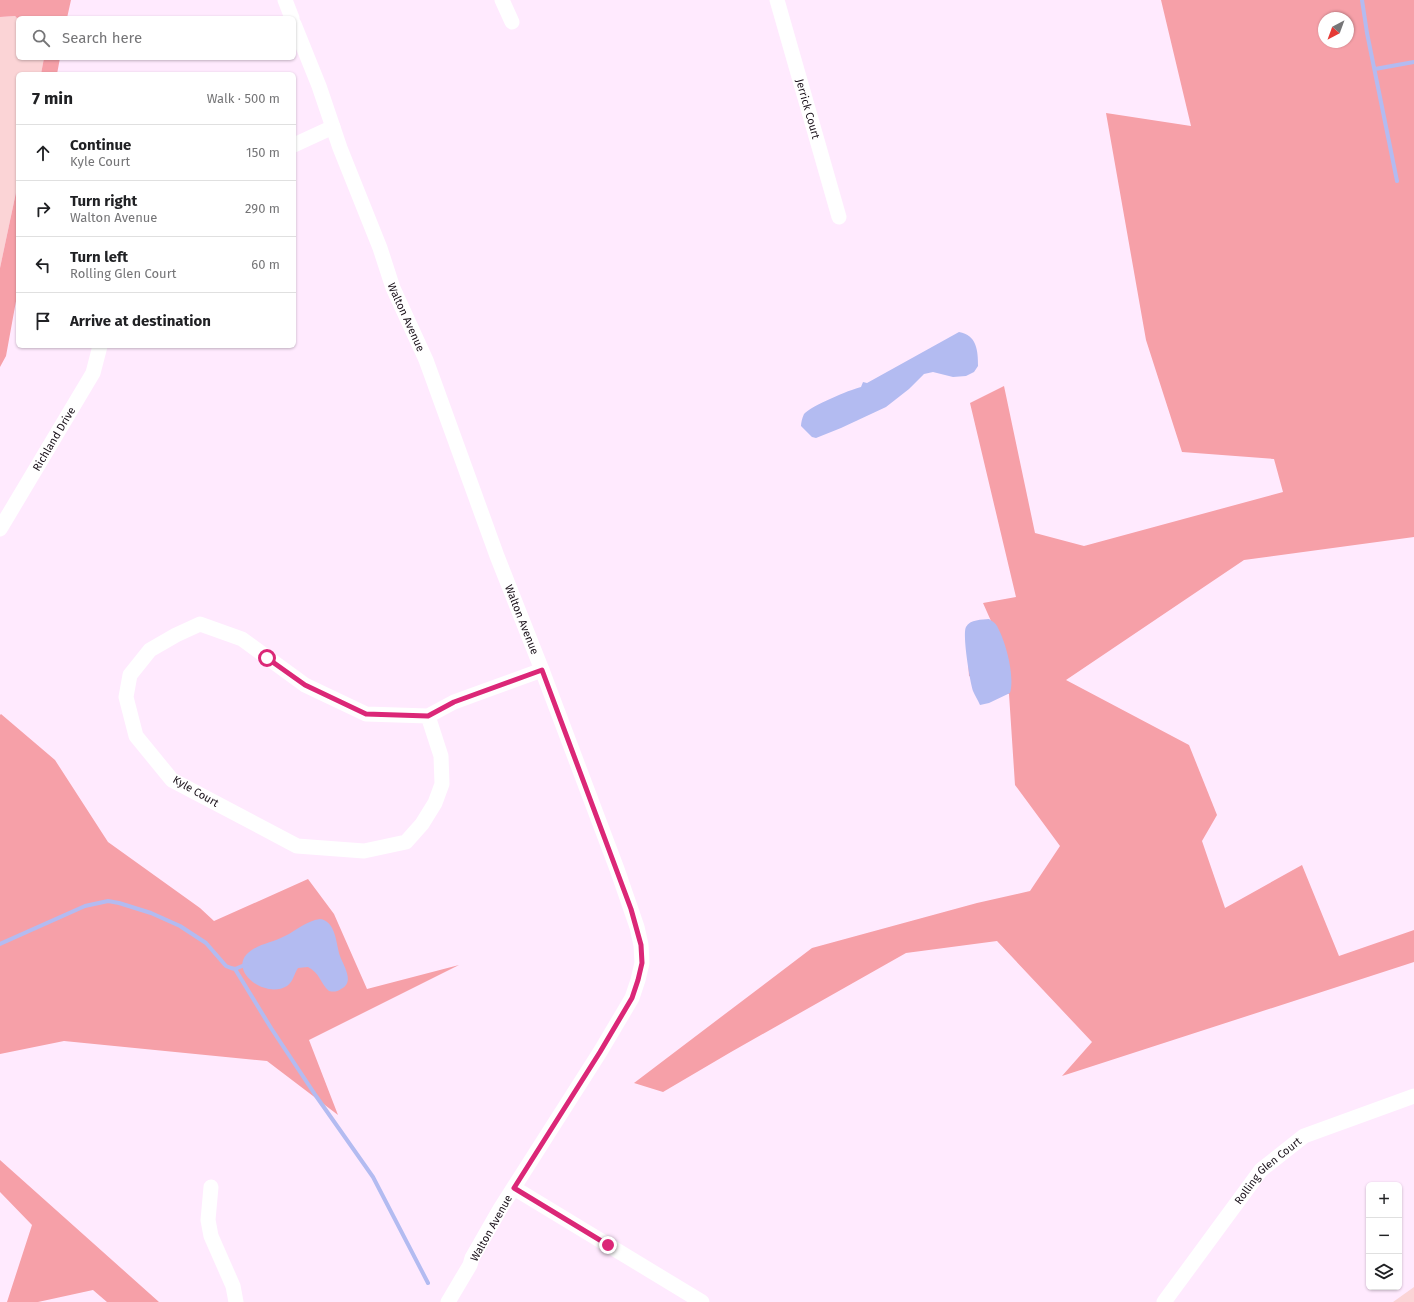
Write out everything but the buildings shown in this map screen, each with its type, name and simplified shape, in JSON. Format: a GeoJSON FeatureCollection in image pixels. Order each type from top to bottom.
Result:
{"type":"FeatureCollection","features":[{"type":"Feature","properties":{"kind":"street"},"geometry":{"type":"LineString","coordinates":[[285,0],[291,16]]}},
{"type":"Feature","properties":{"kind":"street"},"geometry":{"type":"LineString","coordinates":[[502,0],[512,22]]}},
{"type":"Feature","properties":{"kind":"street","name":"Jerrick Court"},"geometry":{"type":"LineString","coordinates":[[777,0],[840,217]]}},
{"type":"Feature","properties":{"kind":"street","name":"Walton Avenue"},"geometry":{"type":"LineString","coordinates":[[296,29],[380,248],[393,288],[426,360],[497,556],[542,670],[631,909],[641,945],[642,963],[632,998],[600,1052],[484,1236],[472,1258],[470,1265],[448,1302]]}},
{"type":"Feature","properties":{"kind":"street"},"geometry":{"type":"LineString","coordinates":[[296,144],[333,127]]}},
{"type":"Feature","properties":{"kind":"street","name":"Richland Drive"},"geometry":{"type":"LineString","coordinates":[[0,529],[93,373],[99,348]]}},
{"type":"Feature","properties":{"kind":"street","name":"Kyle Court"},"geometry":{"type":"LineString","coordinates":[[200,624],[242,639],[305,685],[366,714],[428,716],[441,756],[442,784],[435,803],[422,824],[406,842],[364,852],[297,846],[172,780],[136,736],[126,697],[130,675],[150,650],[176,635],[200,624]]}},
{"type":"Feature","properties":{"kind":"street"},"geometry":{"type":"LineString","coordinates":[[428,716],[454,702],[542,670]]}},
{"type":"Feature","properties":{"kind":"street","name":"Rolling Glen Court"},"geometry":{"type":"LineString","coordinates":[[1164,1302],[1261,1170],[1304,1136],[1414,1096]]}},
{"type":"Feature","properties":{"kind":"street"},"geometry":{"type":"LineString","coordinates":[[211,1187],[208,1220],[210,1236],[233,1286],[236,1302]]}},
{"type":"Feature","properties":{"kind":"street"},"geometry":{"type":"LineString","coordinates":[[514,1188],[702,1302]]}},
{"type":"Feature","properties":{"kind":"shaded area"},"geometry":{"type":"Polygon","coordinates":[[[0,0],[71,0],[67,16],[0,17],[0,0]]]}},
{"type":"Feature","properties":{"kind":"shaded area"},"geometry":{"type":"Polygon","coordinates":[[[1161,0],[1414,0],[1414,537],[1244,560],[1066,680],[1189,745],[1217,815],[1202,841],[1225,908],[1302,865],[1339,956],[1414,930],[1414,962],[1062,1076],[1092,1042],[997,941],[906,953],[663,1092],[634,1083],[812,948],[977,903],[1030,891],[1060,846],[1015,785],[1009,694],[969,676],[966,627],[991,621],[983,603],[1016,597],[970,403],[1004,386],[1035,533],[1084,546],[1283,492],[1274,459],[1182,452],[1146,340],[1106,113],[1191,126],[1161,0]]]}},
{"type":"Feature","properties":{"kind":"shaded area"},"geometry":{"type":"Polygon","coordinates":[[[0,17],[16,17],[16,60],[44,60],[41,72],[16,72],[16,192],[0,268],[0,17]]]}},
{"type":"Feature","properties":{"kind":"shaded area"},"geometry":{"type":"Polygon","coordinates":[[[44,60],[60,60],[57,72],[41,72],[44,60]]]}},
{"type":"Feature","properties":{"kind":"shaded area"},"geometry":{"type":"Polygon","coordinates":[[[16,192],[16,301],[6,356],[0,367],[0,268],[16,192]]]}},
{"type":"Feature","properties":{"kind":"shaded area"},"geometry":{"type":"Polygon","coordinates":[[[1,714],[55,760],[108,842],[200,908],[214,921],[308,879],[334,914],[367,989],[459,965],[309,1040],[338,1115],[267,1061],[64,1041],[0,1054],[1,714]]]}},
{"type":"Feature","properties":{"kind":"shaded area"},"geometry":{"type":"Polygon","coordinates":[[[0,1160],[159,1302],[107,1302],[93,1290],[38,1302],[7,1302],[32,1225],[0,1192],[0,1160]]]}},
{"type":"Feature","properties":{"kind":"shaded area"},"geometry":{"type":"Polygon","coordinates":[[[1414,1287],[1414,1302],[1393,1302],[1414,1287]]]}},
{"type":"Feature","properties":{"kind":"water"},"geometry":{"type":"Polygon","coordinates":[[[959,332],[970,336],[977,349],[978,366],[974,372],[966,376],[953,377],[933,372],[924,374],[909,389],[886,407],[816,438],[812,437],[801,426],[804,414],[814,407],[861,387],[863,382],[867,383],[959,332]]]}},
{"type":"Feature","properties":{"kind":"water"},"geometry":{"type":"Polygon","coordinates":[[[989,619],[996,625],[1004,642],[1011,669],[1011,686],[1010,693],[989,703],[980,705],[973,691],[970,678],[965,631],[968,624],[976,620],[989,619]]]}},
{"type":"Feature","properties":{"kind":"water"},"geometry":{"type":"Polygon","coordinates":[[[320,919],[329,924],[332,928],[340,956],[346,969],[348,978],[347,982],[340,990],[334,992],[329,991],[318,975],[308,967],[298,968],[289,984],[279,989],[261,987],[247,976],[243,969],[243,962],[246,955],[250,951],[285,936],[306,924],[320,919]]]}},
{"type":"Feature","properties":{"kind":"waterway"},"geometry":{"type":"LineString","coordinates":[[1362,0],[1367,33],[1397,181]]}},
{"type":"Feature","properties":{"kind":"waterway"},"geometry":{"type":"LineString","coordinates":[[1375,69],[1414,62]]}},
{"type":"Feature","properties":{"kind":"waterway"},"geometry":{"type":"LineString","coordinates":[[0,944],[85,906],[108,901],[151,913],[180,926],[206,943],[226,966],[235,969],[247,964]]}},
{"type":"Feature","properties":{"kind":"waterway"},"geometry":{"type":"LineString","coordinates":[[235,969],[271,1028],[316,1096],[373,1177],[428,1283]]}},
{"type":"Feature","properties":{"kind":"route"},"geometry":{"type":"LineString","coordinates":[[267,658],[305,685],[366,714],[428,716],[454,702],[542,670],[631,909],[641,945],[642,963],[632,998],[600,1052],[514,1188],[608,1245]]}}]}
